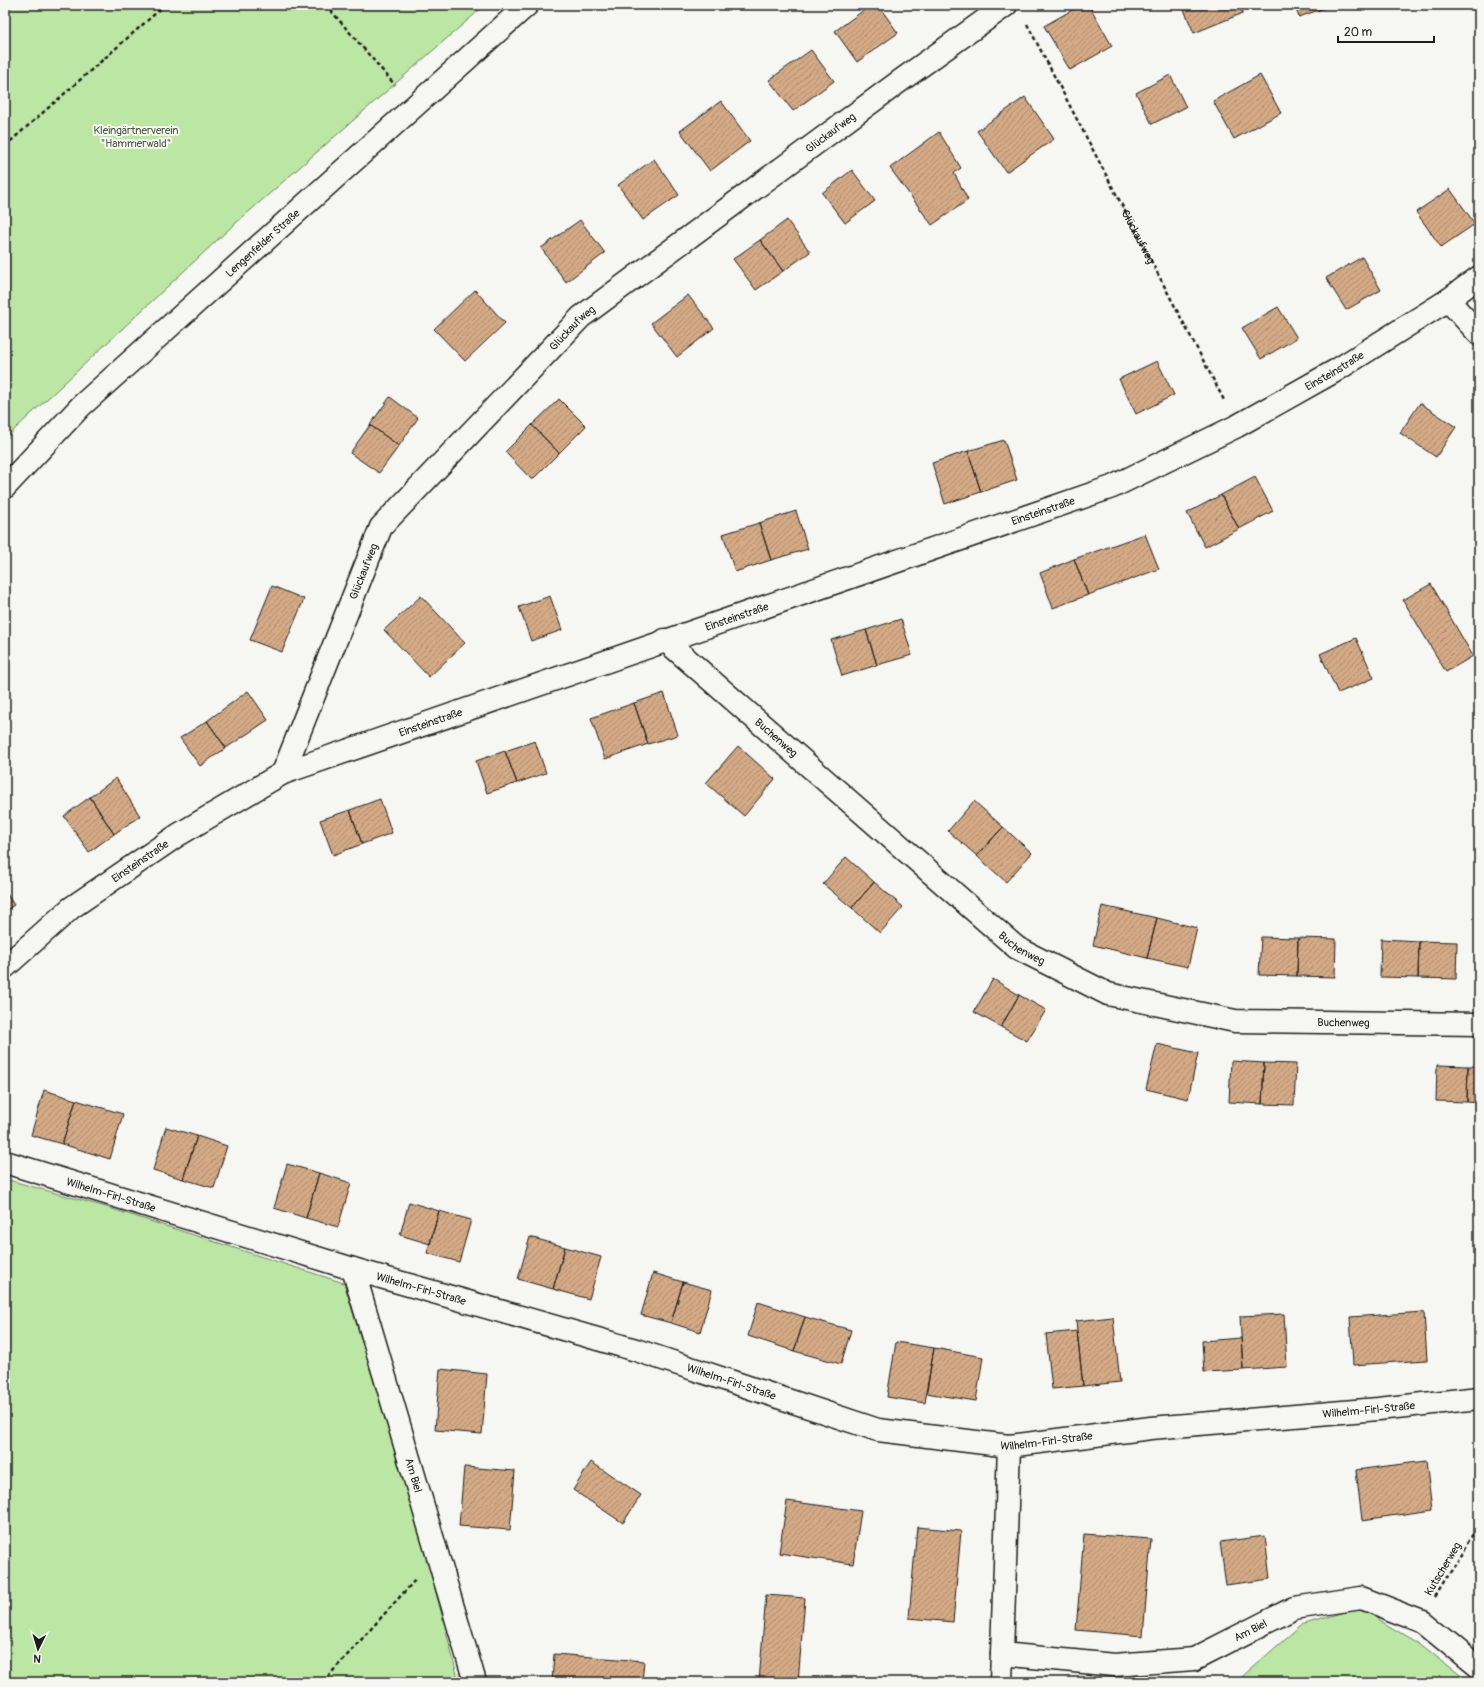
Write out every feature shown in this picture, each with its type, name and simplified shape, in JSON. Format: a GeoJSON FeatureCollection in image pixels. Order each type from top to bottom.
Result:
{"type":"FeatureCollection","features":[{"type":"Feature","properties":{"kind":"street","name":"Lengenfelder Straße"},"geometry":{"type":"LineString","coordinates":[[5,487],[81,406],[527,5]]}},
{"type":"Feature","properties":{"kind":"street","name":"Glückaufweg"},"geometry":{"type":"LineString","coordinates":[[282,773],[381,527],[580,317],[900,81],[1006,5]]}},
{"type":"Feature","properties":{"kind":"street","name":"Einsteinstraße"},"geometry":{"type":"LineString","coordinates":[[5,967],[70,908],[178,835],[282,773],[1112,487],[1237,426],[1335,370],[1448,300],[1479,277]]}},
{"type":"Feature","properties":{"kind":"street"},"geometry":{"type":"LineString","coordinates":[[1448,300],[1479,334]]}},
{"type":"Feature","properties":{"kind":"street","name":"Buchenweg"},"geometry":{"type":"LineString","coordinates":[[665,640],[1017,948],[1108,994],[1235,1021],[1479,1024]]}},
{"type":"Feature","properties":{"kind":"street","name":"Wilhelm-Firl-Straße"},"geometry":{"type":"LineString","coordinates":[[5,1162],[353,1269],[636,1350],[878,1430],[1009,1446],[1151,1428],[1378,1409],[1479,1398]]}},
{"type":"Feature","properties":{"kind":"street","name":"Am Biel"},"geometry":{"type":"LineString","coordinates":[[353,1269],[475,1682]]}},
{"type":"Feature","properties":{"kind":"street"},"geometry":{"type":"LineString","coordinates":[[1001,1682],[1009,1446]]}},
{"type":"Feature","properties":{"kind":"street","name":"Am Biel"},"geometry":{"type":"LineString","coordinates":[[1002,1654],[1114,1665],[1194,1659],[1294,1608],[1361,1598],[1423,1622],[1479,1668]]}},
{"type":"Feature","properties":{"kind":"path"},"geometry":{"type":"LineString","coordinates":[[5,146],[165,5]]}},
{"type":"Feature","properties":{"kind":"path"},"geometry":{"type":"LineString","coordinates":[[326,5],[388,76],[411,108]]}},
{"type":"Feature","properties":{"kind":"path","name":"Glückaufweg"},"geometry":{"type":"LineString","coordinates":[[1025,19],[1237,426]]}},
{"type":"Feature","properties":{"kind":"path","name":"Kutscherweg"},"geometry":{"type":"LineString","coordinates":[[1423,1622],[1435,1598],[1479,1526]]}},
{"type":"Feature","properties":{"kind":"path"},"geometry":{"type":"LineString","coordinates":[[324,1682],[412,1583],[438,1559]]}},
{"type":"Feature","properties":{"kind":"green space","name":"Kleingärtnerverein \"Hammerwald\""},"geometry":{"type":"Polygon","coordinates":[[[5,5],[485,5],[228,230],[15,429],[5,441],[5,5]]]}},
{"type":"Feature","properties":{"kind":"green space"},"geometry":{"type":"Polygon","coordinates":[[[5,1179],[106,1207],[344,1283],[427,1557],[459,1682],[5,1682],[5,1179]]]}},
{"type":"Feature","properties":{"kind":"green space"},"geometry":{"type":"Polygon","coordinates":[[[1359,1608],[1419,1644],[1468,1682],[1236,1682],[1301,1625],[1359,1608]]]}},
{"type":"Feature","properties":{"kind":"building"},"geometry":{"type":"Polygon","coordinates":[[[871,5],[878,5],[898,33],[857,62],[835,31],[871,5]]]}},
{"type":"Feature","properties":{"kind":"building"},"geometry":{"type":"Polygon","coordinates":[[[1081,5],[1089,5],[1112,46],[1070,70],[1044,26],[1081,5]]]}},
{"type":"Feature","properties":{"kind":"building"},"geometry":{"type":"Polygon","coordinates":[[[1182,5],[1240,5],[1243,13],[1194,33],[1182,5]]]}},
{"type":"Feature","properties":{"kind":"building"},"geometry":{"type":"Polygon","coordinates":[[[1294,5],[1333,5],[1299,17],[1294,5]]]}},
{"type":"Feature","properties":{"kind":"building"},"geometry":{"type":"Polygon","coordinates":[[[811,50],[834,81],[793,111],[769,80],[811,50]]]}},
{"type":"Feature","properties":{"kind":"building"},"geometry":{"type":"Polygon","coordinates":[[[1170,75],[1186,107],[1152,124],[1136,93],[1170,75]]]}},
{"type":"Feature","properties":{"kind":"building"},"geometry":{"type":"Polygon","coordinates":[[[1260,75],[1281,113],[1234,139],[1213,101],[1260,75]]]}},
{"type":"Feature","properties":{"kind":"building"},"geometry":{"type":"Polygon","coordinates":[[[1025,97],[1054,139],[1006,172],[977,131],[1025,97]]]}},
{"type":"Feature","properties":{"kind":"building"},"geometry":{"type":"Polygon","coordinates":[[[721,101],[750,141],[710,171],[680,131],[721,101]]]}},
{"type":"Feature","properties":{"kind":"building"},"geometry":{"type":"Polygon","coordinates":[[[939,132],[961,168],[954,173],[968,200],[932,225],[890,168],[939,132]]]}},
{"type":"Feature","properties":{"kind":"building"},"geometry":{"type":"Polygon","coordinates":[[[654,159],[679,195],[643,220],[618,185],[654,159]]]}},
{"type":"Feature","properties":{"kind":"building"},"geometry":{"type":"Polygon","coordinates":[[[852,170],[875,201],[845,223],[822,193],[852,170]]]}},
{"type":"Feature","properties":{"kind":"building"},"geometry":{"type":"Polygon","coordinates":[[[1450,189],[1475,224],[1441,247],[1416,212],[1450,189]]]}},
{"type":"Feature","properties":{"kind":"building"},"geometry":{"type":"Polygon","coordinates":[[[580,220],[605,253],[566,282],[541,248],[580,220]]]}},
{"type":"Feature","properties":{"kind":"building"},"geometry":{"type":"Polygon","coordinates":[[[787,220],[810,252],[783,271],[760,240],[787,220]]]}},
{"type":"Feature","properties":{"kind":"building"},"geometry":{"type":"Polygon","coordinates":[[[760,240],[783,271],[756,290],[733,259],[760,240]]]}},
{"type":"Feature","properties":{"kind":"building"},"geometry":{"type":"Polygon","coordinates":[[[1362,257],[1381,290],[1346,310],[1326,278],[1362,257]]]}},
{"type":"Feature","properties":{"kind":"building"},"geometry":{"type":"Polygon","coordinates":[[[475,290],[505,323],[465,361],[434,329],[475,290]]]}},
{"type":"Feature","properties":{"kind":"building"},"geometry":{"type":"Polygon","coordinates":[[[688,295],[714,328],[677,357],[651,323],[688,295]]]}},
{"type":"Feature","properties":{"kind":"building"},"geometry":{"type":"Polygon","coordinates":[[[1278,307],[1297,338],[1261,359],[1242,328],[1278,307]]]}},
{"type":"Feature","properties":{"kind":"building"},"geometry":{"type":"Polygon","coordinates":[[[1157,361],[1174,395],[1136,414],[1119,379],[1157,361]]]}},
{"type":"Feature","properties":{"kind":"building"},"geometry":{"type":"Polygon","coordinates":[[[390,397],[418,418],[399,446],[370,425],[390,397]]]}},
{"type":"Feature","properties":{"kind":"building"},"geometry":{"type":"Polygon","coordinates":[[[559,399],[586,426],[559,453],[532,425],[559,399]]]}},
{"type":"Feature","properties":{"kind":"building"},"geometry":{"type":"Polygon","coordinates":[[[1420,403],[1456,427],[1436,457],[1400,433],[1420,403]]]}},
{"type":"Feature","properties":{"kind":"building"},"geometry":{"type":"Polygon","coordinates":[[[370,425],[399,446],[379,473],[350,453],[370,425]]]}},
{"type":"Feature","properties":{"kind":"building"},"geometry":{"type":"Polygon","coordinates":[[[532,425],[559,453],[532,480],[505,452],[532,425]]]}},
{"type":"Feature","properties":{"kind":"building"},"geometry":{"type":"Polygon","coordinates":[[[1004,440],[1017,480],[981,492],[968,451],[1004,440]]]}},
{"type":"Feature","properties":{"kind":"building"},"geometry":{"type":"Polygon","coordinates":[[[968,451],[981,492],[945,504],[932,463],[968,451]]]}},
{"type":"Feature","properties":{"kind":"building"},"geometry":{"type":"Polygon","coordinates":[[[1255,477],[1273,511],[1239,529],[1221,495],[1255,477]]]}},
{"type":"Feature","properties":{"kind":"building"},"geometry":{"type":"Polygon","coordinates":[[[1221,495],[1239,529],[1205,547],[1187,513],[1221,495]]]}},
{"type":"Feature","properties":{"kind":"building"},"geometry":{"type":"Polygon","coordinates":[[[796,511],[808,549],[771,560],[759,523],[796,511]]]}},
{"type":"Feature","properties":{"kind":"building"},"geometry":{"type":"Polygon","coordinates":[[[759,523],[771,560],[735,572],[723,534],[759,523]]]}},
{"type":"Feature","properties":{"kind":"building"},"geometry":{"type":"Polygon","coordinates":[[[1145,534],[1159,569],[1088,595],[1074,559],[1145,534]]]}},
{"type":"Feature","properties":{"kind":"building"},"geometry":{"type":"Polygon","coordinates":[[[1074,559],[1088,595],[1053,608],[1040,573],[1074,559]]]}},
{"type":"Feature","properties":{"kind":"building"},"geometry":{"type":"Polygon","coordinates":[[[1431,584],[1473,656],[1446,672],[1403,600],[1431,584]]]}},
{"type":"Feature","properties":{"kind":"building"},"geometry":{"type":"Polygon","coordinates":[[[272,586],[304,599],[282,652],[250,640],[272,586]]]}},
{"type":"Feature","properties":{"kind":"building"},"geometry":{"type":"Polygon","coordinates":[[[421,596],[465,643],[429,677],[384,630],[421,596]]]}},
{"type":"Feature","properties":{"kind":"building"},"geometry":{"type":"Polygon","coordinates":[[[550,596],[562,630],[531,641],[519,607],[550,596]]]}},
{"type":"Feature","properties":{"kind":"building"},"geometry":{"type":"Polygon","coordinates":[[[901,619],[912,655],[877,665],[866,630],[901,619]]]}},
{"type":"Feature","properties":{"kind":"building"},"geometry":{"type":"Polygon","coordinates":[[[866,630],[877,665],[842,676],[831,640],[866,630]]]}},
{"type":"Feature","properties":{"kind":"building"},"geometry":{"type":"Polygon","coordinates":[[[1356,638],[1374,678],[1338,693],[1320,654],[1356,638]]]}},
{"type":"Feature","properties":{"kind":"building"},"geometry":{"type":"Polygon","coordinates":[[[248,691],[268,720],[226,748],[207,721],[248,691]]]}},
{"type":"Feature","properties":{"kind":"building"},"geometry":{"type":"Polygon","coordinates":[[[664,693],[678,735],[648,744],[634,703],[664,693]]]}},
{"type":"Feature","properties":{"kind":"building"},"geometry":{"type":"Polygon","coordinates":[[[634,703],[648,744],[605,759],[591,718],[634,703]]]}},
{"type":"Feature","properties":{"kind":"building"},"geometry":{"type":"Polygon","coordinates":[[[207,721],[226,748],[200,766],[180,738],[207,721]]]}},
{"type":"Feature","properties":{"kind":"building"},"geometry":{"type":"Polygon","coordinates":[[[535,741],[546,773],[517,783],[505,751],[535,741]]]}},
{"type":"Feature","properties":{"kind":"building"},"geometry":{"type":"Polygon","coordinates":[[[738,746],[775,779],[744,816],[706,783],[738,746]]]}},
{"type":"Feature","properties":{"kind":"building"},"geometry":{"type":"Polygon","coordinates":[[[505,751],[517,783],[487,793],[476,761],[505,751]]]}},
{"type":"Feature","properties":{"kind":"building"},"geometry":{"type":"Polygon","coordinates":[[[116,778],[140,816],[114,834],[90,797],[116,778]]]}},
{"type":"Feature","properties":{"kind":"building"},"geometry":{"type":"Polygon","coordinates":[[[90,797],[114,834],[89,852],[64,816],[90,797]]]}},
{"type":"Feature","properties":{"kind":"building"},"geometry":{"type":"Polygon","coordinates":[[[380,799],[392,833],[362,844],[350,810],[380,799]]]}},
{"type":"Feature","properties":{"kind":"building"},"geometry":{"type":"Polygon","coordinates":[[[974,801],[1003,827],[977,856],[948,831],[974,801]]]}},
{"type":"Feature","properties":{"kind":"building"},"geometry":{"type":"Polygon","coordinates":[[[350,810],[362,844],[333,855],[320,820],[350,810]]]}},
{"type":"Feature","properties":{"kind":"building"},"geometry":{"type":"Polygon","coordinates":[[[1003,827],[1032,853],[1006,882],[977,856],[1003,827]]]}},
{"type":"Feature","properties":{"kind":"building"},"geometry":{"type":"Polygon","coordinates":[[[846,857],[874,882],[852,908],[823,884],[846,857]]]}},
{"type":"Feature","properties":{"kind":"building"},"geometry":{"type":"Polygon","coordinates":[[[874,882],[903,907],[880,933],[852,908],[874,882]]]}},
{"type":"Feature","properties":{"kind":"building"},"geometry":{"type":"Polygon","coordinates":[[[5,891],[14,905],[5,911],[5,891]]]}},
{"type":"Feature","properties":{"kind":"building"},"geometry":{"type":"Polygon","coordinates":[[[1102,906],[1157,918],[1147,958],[1093,945],[1102,906]]]}},
{"type":"Feature","properties":{"kind":"building"},"geometry":{"type":"Polygon","coordinates":[[[1157,918],[1197,928],[1188,967],[1147,958],[1157,918]]]}},
{"type":"Feature","properties":{"kind":"building"},"geometry":{"type":"Polygon","coordinates":[[[1261,937],[1298,938],[1297,976],[1259,975],[1261,937]]]}},
{"type":"Feature","properties":{"kind":"building"},"geometry":{"type":"Polygon","coordinates":[[[1298,938],[1336,939],[1335,977],[1297,976],[1298,938]]]}},
{"type":"Feature","properties":{"kind":"building"},"geometry":{"type":"Polygon","coordinates":[[[1381,939],[1419,941],[1418,978],[1380,977],[1381,939]]]}},
{"type":"Feature","properties":{"kind":"building"},"geometry":{"type":"Polygon","coordinates":[[[1419,941],[1457,942],[1456,979],[1418,978],[1419,941]]]}},
{"type":"Feature","properties":{"kind":"building"},"geometry":{"type":"Polygon","coordinates":[[[993,979],[1019,995],[1001,1027],[974,1012],[993,979]]]}},
{"type":"Feature","properties":{"kind":"building"},"geometry":{"type":"Polygon","coordinates":[[[1019,995],[1046,1010],[1027,1041],[1001,1027],[1019,995]]]}},
{"type":"Feature","properties":{"kind":"building"},"geometry":{"type":"Polygon","coordinates":[[[1157,1044],[1198,1053],[1188,1099],[1146,1089],[1157,1044]]]}},
{"type":"Feature","properties":{"kind":"building"},"geometry":{"type":"Polygon","coordinates":[[[1231,1061],[1264,1063],[1262,1104],[1229,1102],[1231,1061]]]}},
{"type":"Feature","properties":{"kind":"building"},"geometry":{"type":"Polygon","coordinates":[[[1264,1063],[1296,1064],[1294,1105],[1262,1104],[1264,1063]]]}},
{"type":"Feature","properties":{"kind":"building"},"geometry":{"type":"Polygon","coordinates":[[[1437,1065],[1468,1066],[1467,1102],[1436,1101],[1437,1065]]]}},
{"type":"Feature","properties":{"kind":"building"},"geometry":{"type":"Polygon","coordinates":[[[1468,1066],[1479,1066],[1479,1103],[1467,1102],[1468,1066]]]}},
{"type":"Feature","properties":{"kind":"building"},"geometry":{"type":"Polygon","coordinates":[[[44,1090],[76,1100],[62,1144],[31,1135],[44,1090]]]}},
{"type":"Feature","properties":{"kind":"building"},"geometry":{"type":"Polygon","coordinates":[[[76,1100],[123,1114],[110,1159],[62,1144],[76,1100]]]}},
{"type":"Feature","properties":{"kind":"building"},"geometry":{"type":"Polygon","coordinates":[[[166,1127],[197,1136],[183,1179],[153,1170],[166,1127]]]}},
{"type":"Feature","properties":{"kind":"building"},"geometry":{"type":"Polygon","coordinates":[[[197,1136],[227,1146],[214,1188],[183,1179],[197,1136]]]}},
{"type":"Feature","properties":{"kind":"building"},"geometry":{"type":"Polygon","coordinates":[[[287,1164],[319,1173],[306,1218],[274,1208],[287,1164]]]}},
{"type":"Feature","properties":{"kind":"building"},"geometry":{"type":"Polygon","coordinates":[[[319,1173],[351,1183],[338,1227],[306,1218],[319,1173]]]}},
{"type":"Feature","properties":{"kind":"building"},"geometry":{"type":"Polygon","coordinates":[[[409,1202],[439,1211],[430,1244],[400,1235],[409,1202]]]}},
{"type":"Feature","properties":{"kind":"building"},"geometry":{"type":"Polygon","coordinates":[[[439,1211],[471,1220],[459,1262],[427,1253],[439,1211]]]}},
{"type":"Feature","properties":{"kind":"building"},"geometry":{"type":"Polygon","coordinates":[[[530,1237],[565,1247],[553,1289],[518,1279],[530,1237]]]}},
{"type":"Feature","properties":{"kind":"building"},"geometry":{"type":"Polygon","coordinates":[[[565,1247],[601,1257],[589,1299],[553,1289],[565,1247]]]}},
{"type":"Feature","properties":{"kind":"building"},"geometry":{"type":"Polygon","coordinates":[[[653,1273],[683,1282],[671,1323],[641,1315],[653,1273]]]}},
{"type":"Feature","properties":{"kind":"building"},"geometry":{"type":"Polygon","coordinates":[[[683,1282],[712,1290],[700,1332],[671,1323],[683,1282]]]}},
{"type":"Feature","properties":{"kind":"building"},"geometry":{"type":"Polygon","coordinates":[[[758,1302],[805,1317],[794,1351],[748,1336],[758,1302]]]}},
{"type":"Feature","properties":{"kind":"building"},"geometry":{"type":"Polygon","coordinates":[[[1424,1312],[1427,1360],[1353,1365],[1350,1317],[1424,1312]]]}},
{"type":"Feature","properties":{"kind":"building"},"geometry":{"type":"Polygon","coordinates":[[[1284,1314],[1287,1367],[1243,1370],[1240,1316],[1284,1314]]]}},
{"type":"Feature","properties":{"kind":"building"},"geometry":{"type":"Polygon","coordinates":[[[805,1317],[851,1330],[841,1364],[794,1351],[805,1317]]]}},
{"type":"Feature","properties":{"kind":"building"},"geometry":{"type":"Polygon","coordinates":[[[1113,1317],[1120,1382],[1083,1386],[1076,1321],[1113,1317]]]}},
{"type":"Feature","properties":{"kind":"building"},"geometry":{"type":"Polygon","coordinates":[[[1077,1331],[1083,1386],[1052,1389],[1046,1334],[1077,1331]]]}},
{"type":"Feature","properties":{"kind":"building"},"geometry":{"type":"Polygon","coordinates":[[[1241,1338],[1243,1370],[1204,1372],[1202,1341],[1241,1338]]]}},
{"type":"Feature","properties":{"kind":"building"},"geometry":{"type":"Polygon","coordinates":[[[896,1342],[934,1348],[925,1403],[887,1397],[896,1342]]]}},
{"type":"Feature","properties":{"kind":"building"},"geometry":{"type":"Polygon","coordinates":[[[934,1348],[983,1357],[976,1401],[926,1393],[934,1348]]]}},
{"type":"Feature","properties":{"kind":"building"},"geometry":{"type":"Polygon","coordinates":[[[440,1369],[487,1374],[482,1434],[435,1430],[440,1369]]]}},
{"type":"Feature","properties":{"kind":"building"},"geometry":{"type":"Polygon","coordinates":[[[1426,1461],[1432,1510],[1362,1520],[1356,1470],[1426,1461]]]}},
{"type":"Feature","properties":{"kind":"building"},"geometry":{"type":"Polygon","coordinates":[[[591,1462],[641,1495],[623,1523],[573,1490],[591,1462]]]}},
{"type":"Feature","properties":{"kind":"building"},"geometry":{"type":"Polygon","coordinates":[[[464,1467],[515,1471],[510,1530],[459,1526],[464,1467]]]}},
{"type":"Feature","properties":{"kind":"building"},"geometry":{"type":"Polygon","coordinates":[[[787,1501],[861,1511],[853,1564],[779,1553],[787,1501]]]}},
{"type":"Feature","properties":{"kind":"building"},"geometry":{"type":"Polygon","coordinates":[[[917,1527],[961,1531],[953,1622],[909,1618],[917,1527]]]}},
{"type":"Feature","properties":{"kind":"building"},"geometry":{"type":"Polygon","coordinates":[[[1084,1534],[1151,1539],[1143,1636],[1076,1630],[1084,1534]]]}},
{"type":"Feature","properties":{"kind":"building"},"geometry":{"type":"Polygon","coordinates":[[[1265,1536],[1270,1579],[1226,1585],[1220,1542],[1265,1536]]]}},
{"type":"Feature","properties":{"kind":"building"},"geometry":{"type":"Polygon","coordinates":[[[766,1595],[805,1598],[798,1682],[759,1682],[766,1595]]]}},
{"type":"Feature","properties":{"kind":"building"},"geometry":{"type":"Polygon","coordinates":[[[554,1654],[644,1661],[642,1682],[552,1682],[554,1654]]]}}]}
